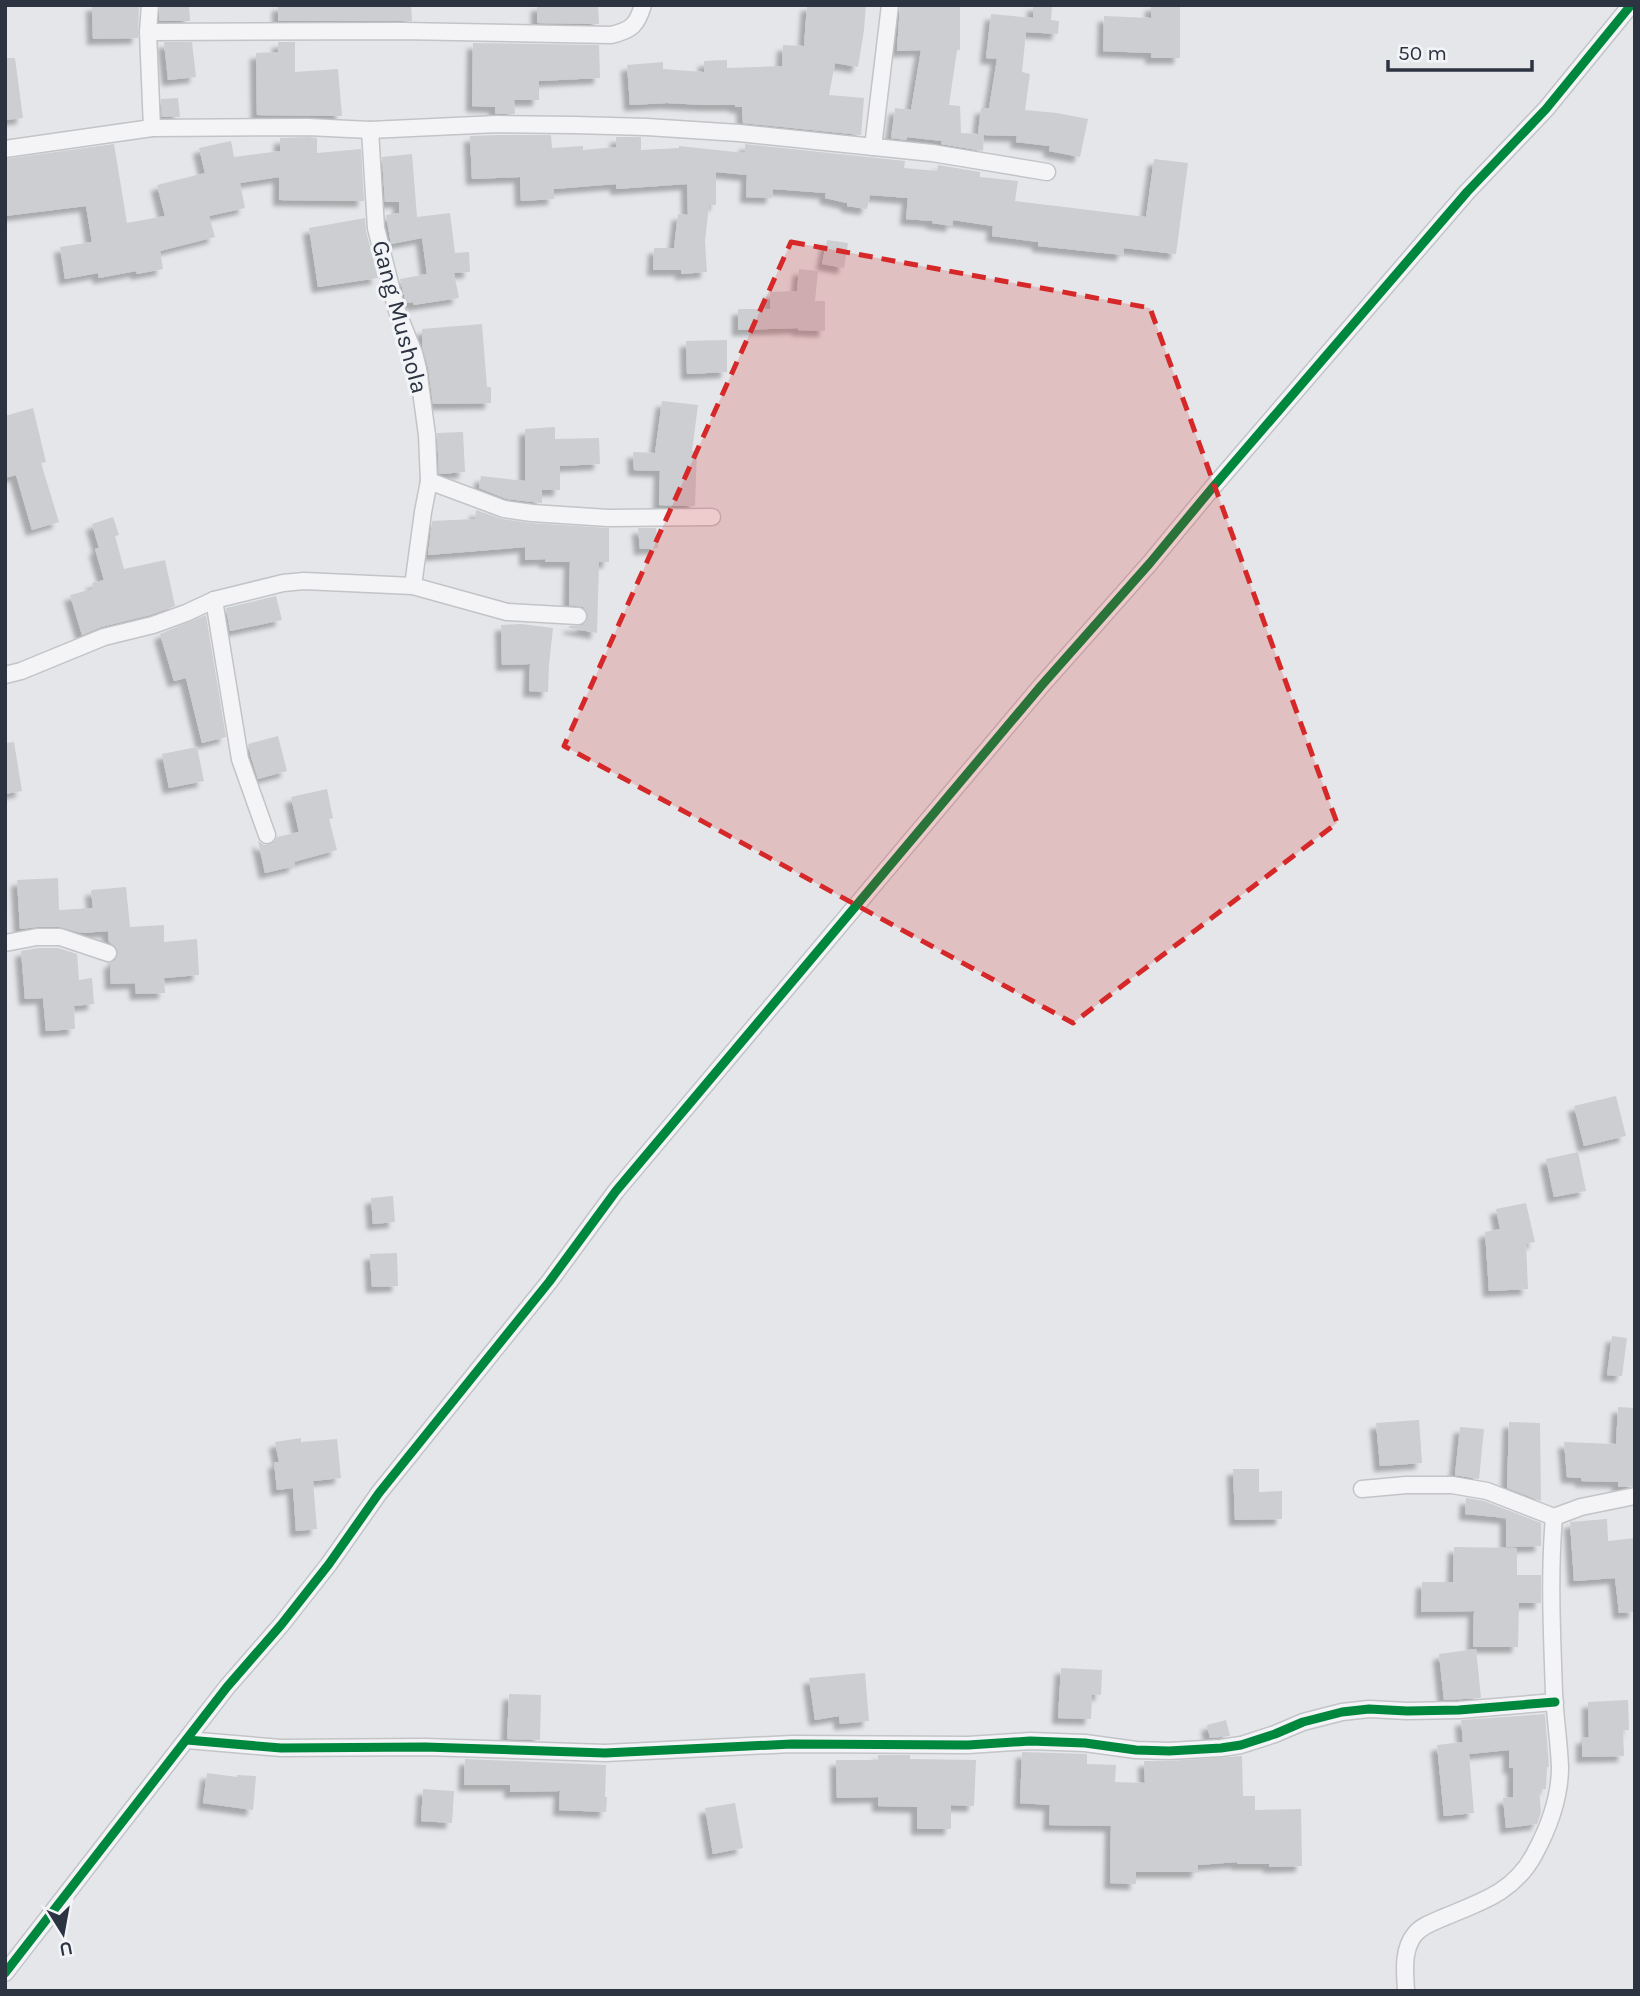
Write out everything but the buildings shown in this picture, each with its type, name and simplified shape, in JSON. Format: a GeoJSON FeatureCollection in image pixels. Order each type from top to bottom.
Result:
{"type":"FeatureCollection","features":[{"type":"Feature","properties":{"kind":"street"},"geometry":{"type":"LineString","coordinates":[[150,5],[148,32],[152,128]]}},
{"type":"Feature","properties":{"kind":"street"},"geometry":{"type":"LineString","coordinates":[[148,32],[403,31],[611,35],[624,32],[638,22],[643,5]]}},
{"type":"Feature","properties":{"kind":"street"},"geometry":{"type":"LineString","coordinates":[[873,147],[890,5]]}},
{"type":"Feature","properties":{"kind":"street"},"geometry":{"type":"LineString","coordinates":[[5,1973],[228,1686],[329,1564],[379,1493],[549,1282],[624,1181],[1032,696],[1150,563],[1467,192],[1546,109],[1631,5]]}},
{"type":"Feature","properties":{"kind":"street"},"geometry":{"type":"LineString","coordinates":[[5,149],[152,128],[308,127],[370,130],[497,124],[647,127],[738,133],[932,153],[1047,172]]}},
{"type":"Feature","properties":{"kind":"street","name":"Gang Mushola"},"geometry":{"type":"LineString","coordinates":[[370,130],[376,228],[393,298],[418,369],[427,435],[429,481],[413,586]]}},
{"type":"Feature","properties":{"kind":"street"},"geometry":{"type":"LineString","coordinates":[[429,481],[504,509],[532,513],[608,518],[712,517]]}},
{"type":"Feature","properties":{"kind":"street"},"geometry":{"type":"LineString","coordinates":[[5,675],[104,637],[153,625],[214,600],[283,583],[304,581],[413,586],[507,612],[578,616]]}},
{"type":"Feature","properties":{"kind":"street"},"geometry":{"type":"LineString","coordinates":[[214,600],[240,759],[267,835]]}},
{"type":"Feature","properties":{"kind":"street"},"geometry":{"type":"LineString","coordinates":[[5,943],[37,937],[60,937],[108,953]]}},
{"type":"Feature","properties":{"kind":"street"},"geometry":{"type":"LineString","coordinates":[[1362,1489],[1433,1485],[1470,1487],[1554,1517],[1581,1507],[1635,1496]]}},
{"type":"Feature","properties":{"kind":"street"},"geometry":{"type":"LineString","coordinates":[[1406,1991],[1404,1965],[1407,1949],[1415,1934],[1429,1924],[1498,1894],[1515,1881],[1534,1855],[1557,1800],[1560,1769],[1552,1599],[1554,1517]]}},
{"type":"Feature","properties":{"kind":"street"},"geometry":{"type":"LineString","coordinates":[[187,1740],[281,1748],[425,1747],[605,1753],[792,1744],[968,1745],[1030,1741],[1168,1751],[1241,1745],[1322,1716],[1356,1710],[1459,1710],[1555,1702]]}},
{"type":"Feature","properties":{"kind":"highlighted area"},"geometry":{"type":"Polygon","coordinates":[[[791,242],[1150,308],[1337,823],[1073,1023],[564,746],[791,242]]]}},
{"type":"Feature","properties":{"kind":"cycle path"},"geometry":{"type":"LineString","coordinates":[[5,1973],[227,1687],[329,1564],[379,1493],[549,1282],[616,1191],[1041,686],[1150,563],[1467,192],[1546,109],[1631,5]]}},
{"type":"Feature","properties":{"kind":"cycle path"},"geometry":{"type":"LineString","coordinates":[[187,1740],[281,1748],[425,1747],[605,1753],[792,1744],[968,1745],[1030,1741],[1169,1751],[1241,1745],[1303,1722],[1342,1712],[1369,1709],[1459,1710],[1555,1702]]}}]}
